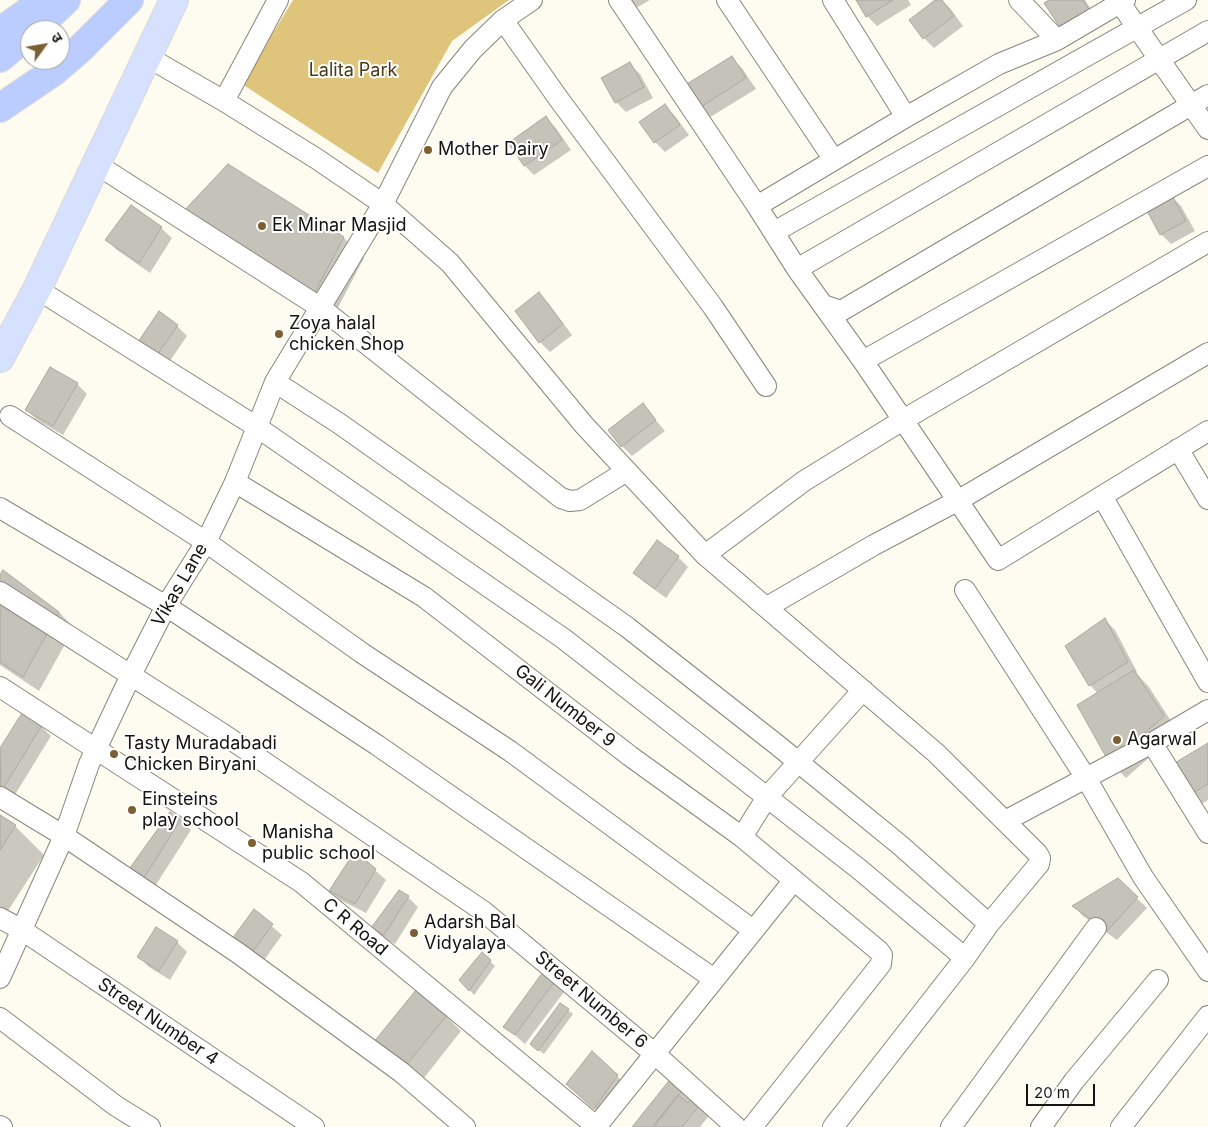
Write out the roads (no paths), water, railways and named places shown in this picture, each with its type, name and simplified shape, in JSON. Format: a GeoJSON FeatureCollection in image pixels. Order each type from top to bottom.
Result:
{"type":"FeatureCollection","features":[{"type":"Feature","properties":{"kind":"highway"},"geometry":{"type":"LineString","coordinates":[[0,29],[8,26],[44,0]]}},
{"type":"Feature","properties":{"kind":"highway"},"geometry":{"type":"LineString","coordinates":[[45,20],[66,0]]}},
{"type":"Feature","properties":{"kind":"highway"},"geometry":{"type":"LineString","coordinates":[[0,108],[67,60],[108,23],[129,0]]}},
{"type":"Feature","properties":{"kind":"highway"},"geometry":{"type":"LineString","coordinates":[[0,58],[20,41]]}},
{"type":"Feature","properties":{"kind":"main road"},"geometry":{"type":"LineString","coordinates":[[0,358],[37,288],[174,0]]}},
{"type":"Feature","properties":{"kind":"street"},"geometry":{"type":"LineString","coordinates":[[224,101],[278,0]]}},
{"type":"Feature","properties":{"kind":"street","name":"Vikas Lane"},"geometry":{"type":"LineString","coordinates":[[0,978],[64,836],[89,764],[166,606],[206,542],[234,482],[275,382],[383,204],[442,87],[473,49],[503,20],[532,0]]}},
{"type":"Feature","properties":{"kind":"street"},"geometry":{"type":"LineString","coordinates":[[619,0],[797,269],[863,361],[998,560],[1208,431]]}},
{"type":"Feature","properties":{"kind":"street"},"geometry":{"type":"LineString","coordinates":[[727,0],[834,160]]}},
{"type":"Feature","properties":{"kind":"street"},"geometry":{"type":"LineString","coordinates":[[833,0],[906,117]]}},
{"type":"Feature","properties":{"kind":"street"},"geometry":{"type":"LineString","coordinates":[[1019,0],[1057,40]]}},
{"type":"Feature","properties":{"kind":"street"},"geometry":{"type":"LineString","coordinates":[[774,232],[1186,0]]}},
{"type":"Feature","properties":{"kind":"street"},"geometry":{"type":"LineString","coordinates":[[757,206],[999,64],[1057,40],[1121,1],[1160,59],[1200,100],[1208,129]]}},
{"type":"Feature","properties":{"kind":"street"},"geometry":{"type":"LineString","coordinates":[[503,20],[558,98],[713,307],[766,386]]}},
{"type":"Feature","properties":{"kind":"street"},"geometry":{"type":"LineString","coordinates":[[797,269],[1208,31]]}},
{"type":"Feature","properties":{"kind":"street"},"geometry":{"type":"LineString","coordinates":[[146,56],[224,101],[317,159],[383,204],[450,263],[584,425],[705,554],[936,753],[1040,858],[1038,864],[989,924],[965,958],[833,1127]]}},
{"type":"Feature","properties":{"kind":"street"},"geometry":{"type":"LineString","coordinates":[[823,305],[841,311],[1200,100]]}},
{"type":"Feature","properties":{"kind":"street"},"geometry":{"type":"LineString","coordinates":[[96,164],[321,308],[561,498],[570,501],[580,500],[627,471]]}},
{"type":"Feature","properties":{"kind":"street"},"geometry":{"type":"LineString","coordinates":[[863,361],[1208,166]]}},
{"type":"Feature","properties":{"kind":"street"},"geometry":{"type":"LineString","coordinates":[[705,554],[804,481],[903,420],[1208,242]]}},
{"type":"Feature","properties":{"kind":"street"},"geometry":{"type":"LineString","coordinates":[[37,288],[257,427],[564,640],[859,869],[965,958]]}},
{"type":"Feature","properties":{"kind":"street"},"geometry":{"type":"LineString","coordinates":[[767,607],[874,545],[959,500],[1208,353]]}},
{"type":"Feature","properties":{"kind":"street"},"geometry":{"type":"LineString","coordinates":[[275,382],[340,424],[628,626],[900,845],[989,924]]}},
{"type":"Feature","properties":{"kind":"street"},"geometry":{"type":"LineString","coordinates":[[10,416],[206,542],[362,654],[510,751],[754,930]]}},
{"type":"Feature","properties":{"kind":"street"},"geometry":{"type":"LineString","coordinates":[[1178,450],[1208,498]]}},
{"type":"Feature","properties":{"kind":"street","name":"Gali Number 9"},"geometry":{"type":"LineString","coordinates":[[234,482],[424,597],[630,756],[742,837],[879,951],[882,955],[881,964],[752,1127]]}},
{"type":"Feature","properties":{"kind":"street"},"geometry":{"type":"LineString","coordinates":[[1102,496],[1208,682]]}},
{"type":"Feature","properties":{"kind":"street"},"geometry":{"type":"LineString","coordinates":[[0,508],[166,606],[377,745],[714,979]]}},
{"type":"Feature","properties":{"kind":"street"},"geometry":{"type":"LineString","coordinates":[[964,590],[1086,778],[1144,877],[1208,971]]}},
{"type":"Feature","properties":{"kind":"street","name":"Street Number 6"},"geometry":{"type":"LineString","coordinates":[[0,592],[224,734],[483,911],[655,1054],[736,1127]]}},
{"type":"Feature","properties":{"kind":"street","name":"C R Road"},"geometry":{"type":"LineString","coordinates":[[0,687],[301,882],[596,1127]]}},
{"type":"Feature","properties":{"kind":"street"},"geometry":{"type":"LineString","coordinates":[[742,837],[767,797],[863,690]]}},
{"type":"Feature","properties":{"kind":"street"},"geometry":{"type":"LineString","coordinates":[[1004,821],[1152,743],[1208,710]]}},
{"type":"Feature","properties":{"kind":"street"},"geometry":{"type":"LineString","coordinates":[[1152,743],[1208,833]]}},
{"type":"Feature","properties":{"kind":"street"},"geometry":{"type":"LineString","coordinates":[[0,797],[64,836],[238,953],[401,1072],[464,1127]]}},
{"type":"Feature","properties":{"kind":"street"},"geometry":{"type":"LineString","coordinates":[[596,1127],[794,880]]}},
{"type":"Feature","properties":{"kind":"street","name":"Street Number 4"},"geometry":{"type":"LineString","coordinates":[[0,918],[22,930],[314,1127]]}},
{"type":"Feature","properties":{"kind":"street"},"geometry":{"type":"LineString","coordinates":[[951,1127],[1096,928]]}},
{"type":"Feature","properties":{"kind":"street"},"geometry":{"type":"LineString","coordinates":[[1041,1127],[1074,1081],[1158,980]]}},
{"type":"Feature","properties":{"kind":"street"},"geometry":{"type":"LineString","coordinates":[[1121,1127],[1208,1016]]}},
{"type":"Feature","properties":{"kind":"street"},"geometry":{"type":"LineString","coordinates":[[0,1018],[116,1106],[150,1127]]}},
{"type":"Feature","properties":{"kind":"place","name":"Mother Dairy"},"geometry":{"type":"Point","coordinates":[428,150]}},
{"type":"Feature","properties":{"kind":"place","name":"Ek Minar Masjid"},"geometry":{"type":"Point","coordinates":[262,226]}},
{"type":"Feature","properties":{"kind":"place","name":"Zoya halal chicken Shop"},"geometry":{"type":"Point","coordinates":[279,334]}},
{"type":"Feature","properties":{"kind":"place","name":"Agarwal"},"geometry":{"type":"Point","coordinates":[1117,740]}},
{"type":"Feature","properties":{"kind":"place","name":"Tasty Muradabadi Chicken Biryani"},"geometry":{"type":"Point","coordinates":[114,754]}},
{"type":"Feature","properties":{"kind":"place","name":"Einsteins play school"},"geometry":{"type":"Point","coordinates":[132,810]}},
{"type":"Feature","properties":{"kind":"place","name":"Manisha public school"},"geometry":{"type":"Point","coordinates":[252,843]}},
{"type":"Feature","properties":{"kind":"place","name":"Adarsh Bal Vidyalaya"},"geometry":{"type":"Point","coordinates":[414,933]}},
{"type":"Feature","properties":{"kind":"park label","name":"Lalita Park"},"geometry":{"type":"Point","coordinates":[353,71]}}]}
